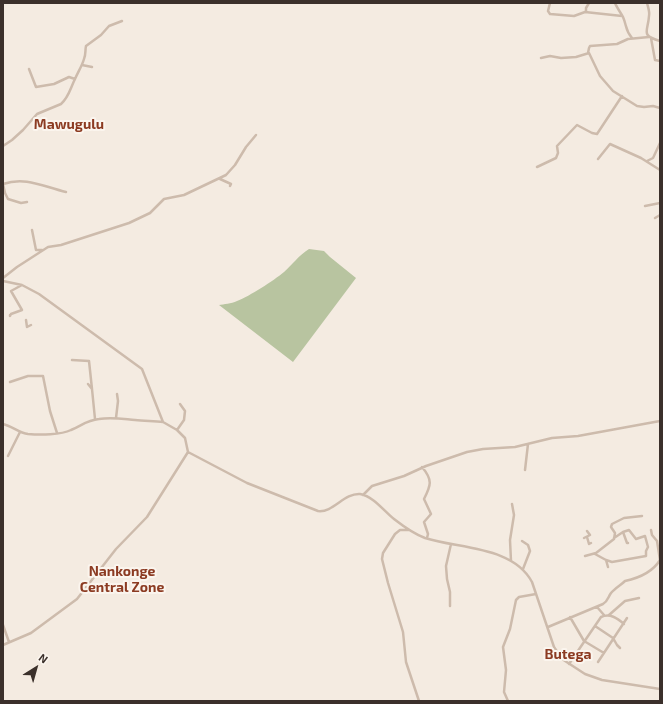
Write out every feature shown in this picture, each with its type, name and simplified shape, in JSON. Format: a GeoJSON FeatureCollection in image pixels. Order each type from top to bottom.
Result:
{"type":"FeatureCollection","features":[{"type":"Feature","properties":{"kind":"street"},"geometry":{"type":"LineString","coordinates":[[550,3],[548,11],[550,14],[574,16],[586,12],[622,16]]}},
{"type":"Feature","properties":{"kind":"street"},"geometry":{"type":"LineString","coordinates":[[586,12],[586,8],[589,3]]}},
{"type":"Feature","properties":{"kind":"street"},"geometry":{"type":"LineString","coordinates":[[615,3],[622,16],[627,33],[632,38]]}},
{"type":"Feature","properties":{"kind":"street"},"geometry":{"type":"LineString","coordinates":[[647,3],[650,13],[646,29],[650,38],[655,60],[660,61]]}},
{"type":"Feature","properties":{"kind":"street"},"geometry":{"type":"LineString","coordinates":[[3,146],[23,130],[37,114],[61,104],[64,101],[72,90],[75,79],[82,65],[85,57],[86,46],[101,35],[109,26],[122,21]]}},
{"type":"Feature","properties":{"kind":"street"},"geometry":{"type":"LineString","coordinates":[[588,53],[590,46],[617,44],[632,38],[650,38],[660,41]]}},
{"type":"Feature","properties":{"kind":"street"},"geometry":{"type":"LineString","coordinates":[[541,58],[550,56],[561,58],[576,57],[588,53]]}},
{"type":"Feature","properties":{"kind":"street"},"geometry":{"type":"LineString","coordinates":[[588,53],[605,82],[614,91],[637,106],[656,106],[660,108]]}},
{"type":"Feature","properties":{"kind":"street"},"geometry":{"type":"LineString","coordinates":[[82,65],[92,67]]}},
{"type":"Feature","properties":{"kind":"street"},"geometry":{"type":"LineString","coordinates":[[29,69],[36,87],[54,84],[69,77],[75,79]]}},
{"type":"Feature","properties":{"kind":"street"},"geometry":{"type":"LineString","coordinates":[[537,167],[556,158],[558,153],[557,146],[577,125],[592,134],[597,134],[622,96]]}},
{"type":"Feature","properties":{"kind":"street"},"geometry":{"type":"LineString","coordinates":[[32,230],[36,250],[41,251],[48,247],[60,245],[129,223],[150,213],[164,199],[184,195],[220,178],[230,171],[240,158],[251,138],[256,135]]}},
{"type":"Feature","properties":{"kind":"street"},"geometry":{"type":"LineString","coordinates":[[646,162],[653,158],[660,143]]}},
{"type":"Feature","properties":{"kind":"street"},"geometry":{"type":"LineString","coordinates":[[598,159],[610,144],[660,170]]}},
{"type":"Feature","properties":{"kind":"street"},"geometry":{"type":"LineString","coordinates":[[220,178],[231,184],[230,186]]}},
{"type":"Feature","properties":{"kind":"street"},"geometry":{"type":"LineString","coordinates":[[27,202],[8,199],[3,184],[16,181],[31,182],[66,192]]}},
{"type":"Feature","properties":{"kind":"street"},"geometry":{"type":"LineString","coordinates":[[645,206],[660,203]]}},
{"type":"Feature","properties":{"kind":"street"},"geometry":{"type":"LineString","coordinates":[[655,218],[660,215]]}},
{"type":"Feature","properties":{"kind":"street"},"geometry":{"type":"LineString","coordinates":[[3,278],[48,247]]}},
{"type":"Feature","properties":{"kind":"street"},"geometry":{"type":"LineString","coordinates":[[3,281],[22,285],[39,294],[142,369],[163,422]]}},
{"type":"Feature","properties":{"kind":"street"},"geometry":{"type":"LineString","coordinates":[[10,315],[22,310],[11,291],[22,285]]}},
{"type":"Feature","properties":{"kind":"street"},"geometry":{"type":"LineString","coordinates":[[26,320],[27,328],[31,325]]}},
{"type":"Feature","properties":{"kind":"street"},"geometry":{"type":"LineString","coordinates":[[72,360],[89,361],[95,420]]}},
{"type":"Feature","properties":{"kind":"street"},"geometry":{"type":"LineString","coordinates":[[10,382],[28,376],[43,376],[50,412],[57,433]]}},
{"type":"Feature","properties":{"kind":"street"},"geometry":{"type":"LineString","coordinates":[[88,384],[92,389]]}},
{"type":"Feature","properties":{"kind":"street"},"geometry":{"type":"LineString","coordinates":[[116,418],[118,402],[117,394]]}},
{"type":"Feature","properties":{"kind":"street"},"geometry":{"type":"LineString","coordinates":[[178,430],[184,420],[186,411],[180,404]]}},
{"type":"Feature","properties":{"kind":"street"},"geometry":{"type":"LineString","coordinates":[[3,424],[20,432],[29,434],[57,433],[71,430],[85,422],[116,418],[163,422],[178,430],[185,438],[188,452],[147,517],[116,549],[81,595],[31,634],[3,645]]}},
{"type":"Feature","properties":{"kind":"street"},"geometry":{"type":"LineString","coordinates":[[363,495],[372,486],[404,476],[422,467],[467,452],[483,449],[515,447],[552,438],[578,436],[660,421]]}},
{"type":"Feature","properties":{"kind":"street"},"geometry":{"type":"LineString","coordinates":[[8,456],[20,432]]}},
{"type":"Feature","properties":{"kind":"street"},"geometry":{"type":"LineString","coordinates":[[526,470],[528,444]]}},
{"type":"Feature","properties":{"kind":"street"},"geometry":{"type":"LineString","coordinates":[[188,452],[246,483],[318,511],[326,511],[340,501],[357,494],[363,495],[372,500],[409,530],[427,538],[475,548],[510,561],[523,569],[532,582],[556,651],[562,659],[588,675],[607,682],[660,689]]}},
{"type":"Feature","properties":{"kind":"street"},"geometry":{"type":"LineString","coordinates":[[422,467],[427,473],[430,483],[429,490],[424,499],[431,514],[424,522],[428,534],[427,538]]}},
{"type":"Feature","properties":{"kind":"street"},"geometry":{"type":"LineString","coordinates":[[510,561],[510,540],[514,515],[512,504]]}},
{"type":"Feature","properties":{"kind":"street"},"geometry":{"type":"LineString","coordinates":[[614,539],[614,533],[611,527],[612,524],[624,518],[642,516]]}},
{"type":"Feature","properties":{"kind":"street"},"geometry":{"type":"LineString","coordinates":[[409,530],[400,530],[395,534],[383,553],[382,563],[402,626],[406,662],[419,701]]}},
{"type":"Feature","properties":{"kind":"street"},"geometry":{"type":"LineString","coordinates":[[585,556],[595,554],[607,546],[622,532],[629,530],[636,539],[645,536],[648,547],[646,556],[612,562],[595,554]]}},
{"type":"Feature","properties":{"kind":"street"},"geometry":{"type":"LineString","coordinates":[[548,627],[597,607],[606,602],[612,592],[621,586],[624,581],[637,579],[641,575],[647,574],[660,560],[657,541],[652,535],[651,530]]}},
{"type":"Feature","properties":{"kind":"street"},"geometry":{"type":"LineString","coordinates":[[587,531],[590,534],[585,537],[589,544],[591,543]]}},
{"type":"Feature","properties":{"kind":"street"},"geometry":{"type":"LineString","coordinates":[[622,532],[628,543]]}},
{"type":"Feature","properties":{"kind":"street"},"geometry":{"type":"LineString","coordinates":[[522,541],[528,545],[530,551],[523,569]]}},
{"type":"Feature","properties":{"kind":"street"},"geometry":{"type":"LineString","coordinates":[[450,606],[450,592],[446,572],[451,544]]}},
{"type":"Feature","properties":{"kind":"street"},"geometry":{"type":"LineString","coordinates":[[606,560],[608,567]]}},
{"type":"Feature","properties":{"kind":"street"},"geometry":{"type":"LineString","coordinates":[[508,701],[504,692],[506,670],[503,647],[510,629],[516,600],[520,597],[536,594]]}},
{"type":"Feature","properties":{"kind":"street"},"geometry":{"type":"LineString","coordinates":[[569,664],[601,617],[609,615],[625,601],[639,598]]}},
{"type":"Feature","properties":{"kind":"street"},"geometry":{"type":"LineString","coordinates":[[597,607],[605,616]]}},
{"type":"Feature","properties":{"kind":"street"},"geometry":{"type":"LineString","coordinates":[[609,615],[613,616],[624,624]]}},
{"type":"Feature","properties":{"kind":"street"},"geometry":{"type":"LineString","coordinates":[[570,617],[584,641],[604,653]]}},
{"type":"Feature","properties":{"kind":"street"},"geometry":{"type":"LineString","coordinates":[[598,662],[614,640],[627,618]]}},
{"type":"Feature","properties":{"kind":"street"},"geometry":{"type":"LineString","coordinates":[[3,625],[9,642]]}},
{"type":"Feature","properties":{"kind":"street"},"geometry":{"type":"LineString","coordinates":[[595,626],[614,640],[616,645],[620,648]]}},
{"type":"Feature","properties":{"kind":"green space"},"geometry":{"type":"Polygon","coordinates":[[[309,249],[324,251],[356,278],[293,362],[219,305],[235,302],[274,280],[309,249]]]}},
{"type":"Feature","properties":{"kind":"district","name":"Mawugulu"},"geometry":{"type":"Point","coordinates":[69,124]}},
{"type":"Feature","properties":{"kind":"district","name":"Nankonge Central Zone"},"geometry":{"type":"Point","coordinates":[122,580]}},
{"type":"Feature","properties":{"kind":"district","name":"Butega"},"geometry":{"type":"Point","coordinates":[568,654]}}]}
